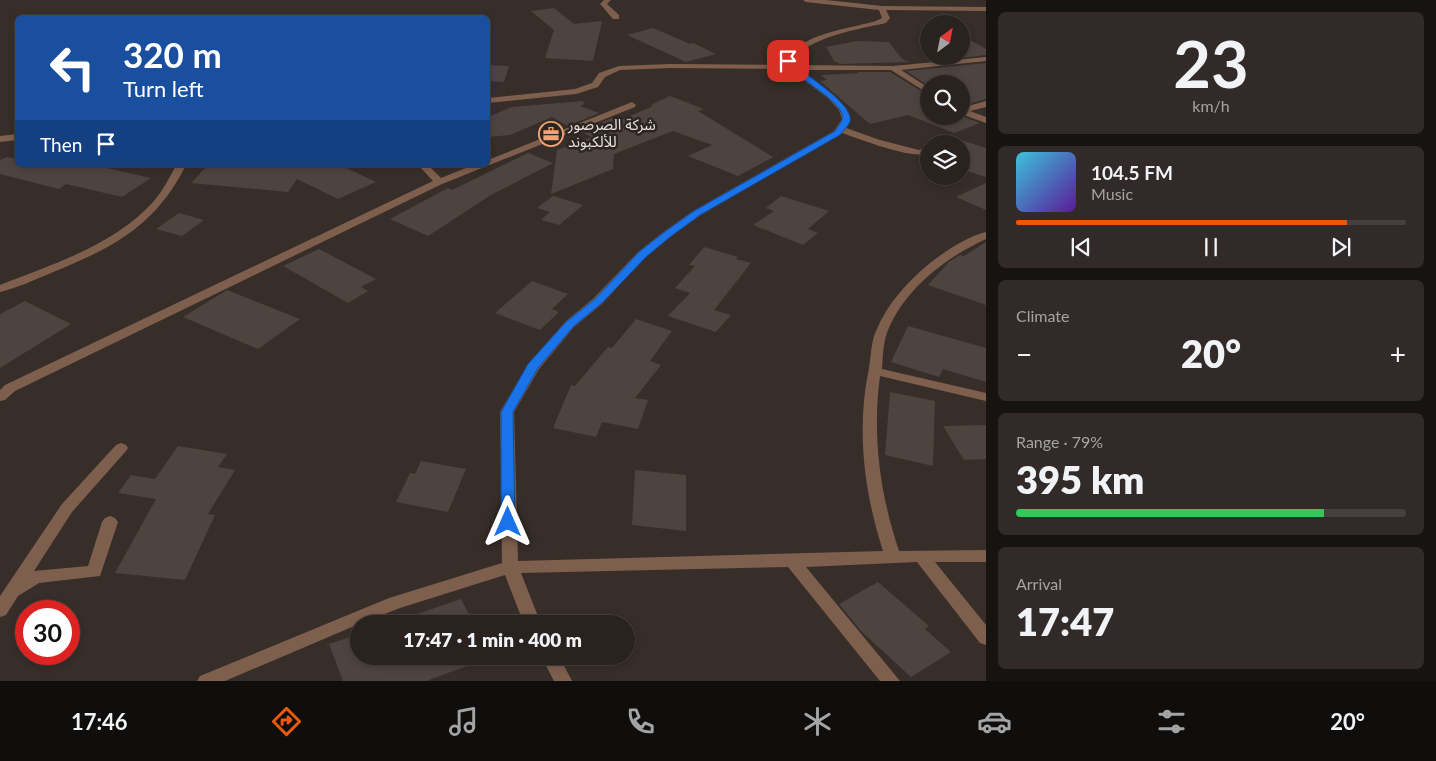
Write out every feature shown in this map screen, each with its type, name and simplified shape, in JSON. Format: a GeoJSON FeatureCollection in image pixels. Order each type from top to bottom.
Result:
{"type":"FeatureCollection","features":[{"type":"Feature","properties":{"kind":"street"},"geometry":{"type":"LineString","coordinates":[[608,0],[603,4],[616,17]]}},
{"type":"Feature","properties":{"kind":"street"},"geometry":{"type":"LineString","coordinates":[[806,0],[882,8],[986,9]]}},
{"type":"Feature","properties":{"kind":"street"},"geometry":{"type":"LineString","coordinates":[[529,615],[510,567],[507,412],[533,367],[570,324],[598,301],[642,254],[666,235],[697,213],[838,133],[846,122],[846,114],[836,101],[793,69],[788,61],[790,56],[800,48],[812,42],[883,21],[886,18],[886,14],[882,8]]}},
{"type":"Feature","properties":{"kind":"street"},"geometry":{"type":"LineString","coordinates":[[490,100],[576,91],[595,85],[602,75],[619,68],[670,66],[793,69],[893,68],[986,59]]}},
{"type":"Feature","properties":{"kind":"street"},"geometry":{"type":"LineString","coordinates":[[893,68],[920,86]]}},
{"type":"Feature","properties":{"kind":"street"},"geometry":{"type":"LineString","coordinates":[[970,109],[986,104]]}},
{"type":"Feature","properties":{"kind":"street"},"geometry":{"type":"LineString","coordinates":[[490,162],[632,105]]}},
{"type":"Feature","properties":{"kind":"street"},"geometry":{"type":"LineString","coordinates":[[970,114],[986,120]]}},
{"type":"Feature","properties":{"kind":"street"},"geometry":{"type":"LineString","coordinates":[[840,129],[920,154]]}},
{"type":"Feature","properties":{"kind":"street"},"geometry":{"type":"LineString","coordinates":[[0,139],[15,137]]}},
{"type":"Feature","properties":{"kind":"street"},"geometry":{"type":"LineString","coordinates":[[0,289],[103,244],[129,229],[157,205],[173,183],[180,167]]}},
{"type":"Feature","properties":{"kind":"street"},"geometry":{"type":"LineString","coordinates":[[425,167],[439,182]]}},
{"type":"Feature","properties":{"kind":"street"},"geometry":{"type":"LineString","coordinates":[[0,397],[10,388],[125,332],[439,182],[477,167]]}},
{"type":"Feature","properties":{"kind":"street"},"geometry":{"type":"LineString","coordinates":[[892,557],[877,502],[870,450],[872,387],[881,331],[904,294],[931,267],[970,242],[986,235]]}},
{"type":"Feature","properties":{"kind":"street"},"geometry":{"type":"LineString","coordinates":[[874,371],[986,397]]}},
{"type":"Feature","properties":{"kind":"street"},"geometry":{"type":"LineString","coordinates":[[0,610],[67,508],[121,448]]}},
{"type":"Feature","properties":{"kind":"street"},"geometry":{"type":"LineString","coordinates":[[11,594],[36,577],[94,572],[110,522]]}},
{"type":"Feature","properties":{"kind":"street"},"geometry":{"type":"LineString","coordinates":[[922,556],[986,638]]}},
{"type":"Feature","properties":{"kind":"street"},"geometry":{"type":"LineString","coordinates":[[206,681],[395,603],[510,567],[986,556]]}},
{"type":"Feature","properties":{"kind":"street"},"geometry":{"type":"LineString","coordinates":[[792,561],[891,681]]}},
{"type":"Feature","properties":{"kind":"street"},"geometry":{"type":"LineString","coordinates":[[555,665],[563,681]]}},
{"type":"Feature","properties":{"kind":"building"},"geometry":{"type":"Polygon","coordinates":[[[554,8],[574,24],[602,21],[593,61],[545,58],[554,30],[531,11],[554,8]]]}},
{"type":"Feature","properties":{"kind":"building"},"geometry":{"type":"Polygon","coordinates":[[[653,28],[716,54],[686,62],[627,35],[653,28]]]}},
{"type":"Feature","properties":{"kind":"building"},"geometry":{"type":"Polygon","coordinates":[[[970,40],[986,49],[986,55],[970,57],[970,40]]]}},
{"type":"Feature","properties":{"kind":"building"},"geometry":{"type":"Polygon","coordinates":[[[857,41],[889,42],[902,59],[910,62],[840,64],[834,61],[826,47],[857,41]]]}},
{"type":"Feature","properties":{"kind":"building"},"geometry":{"type":"Polygon","coordinates":[[[986,63],[986,99],[970,103],[970,75],[920,75],[920,80],[906,71],[970,65],[986,63]]]}},
{"type":"Feature","properties":{"kind":"building"},"geometry":{"type":"Polygon","coordinates":[[[490,65],[509,66],[504,82],[490,81],[490,65]]]}},
{"type":"Feature","properties":{"kind":"building"},"geometry":{"type":"Polygon","coordinates":[[[857,72],[890,72],[920,90],[920,120],[908,115],[870,124],[820,81],[827,80],[821,75],[859,73],[857,72]]]}},
{"type":"Feature","properties":{"kind":"building"},"geometry":{"type":"Polygon","coordinates":[[[670,96],[704,109],[698,111],[773,157],[738,176],[688,156],[712,145],[673,131],[614,154],[613,169],[551,194],[557,150],[592,137],[580,131],[612,118],[619,121],[670,96]]]}},
{"type":"Feature","properties":{"kind":"building"},"geometry":{"type":"Polygon","coordinates":[[[583,101],[584,104],[580,106],[599,113],[568,126],[552,117],[510,135],[490,137],[490,116],[512,107],[583,101]]]}},
{"type":"Feature","properties":{"kind":"building"},"geometry":{"type":"Polygon","coordinates":[[[970,119],[980,123],[954,133],[934,125],[970,125],[970,119]]]}},
{"type":"Feature","properties":{"kind":"building"},"geometry":{"type":"Polygon","coordinates":[[[970,143],[986,148],[986,177],[970,172],[970,143]]]}},
{"type":"Feature","properties":{"kind":"building"},"geometry":{"type":"Polygon","coordinates":[[[528,153],[553,163],[491,195],[428,236],[390,219],[448,188],[452,190],[528,153]]]}},
{"type":"Feature","properties":{"kind":"building"},"geometry":{"type":"Polygon","coordinates":[[[7,157],[15,158],[15,167],[103,167],[151,178],[122,197],[66,184],[59,189],[0,174],[0,160],[7,157]]]}},
{"type":"Feature","properties":{"kind":"building"},"geometry":{"type":"Polygon","coordinates":[[[206,167],[344,167],[376,182],[338,199],[297,179],[288,192],[191,183],[206,167]]]}},
{"type":"Feature","properties":{"kind":"building"},"geometry":{"type":"Polygon","coordinates":[[[986,183],[986,210],[956,197],[986,183]]]}},
{"type":"Feature","properties":{"kind":"building"},"geometry":{"type":"Polygon","coordinates":[[[553,196],[583,205],[559,225],[541,220],[550,212],[537,208],[553,196]]]}},
{"type":"Feature","properties":{"kind":"building"},"geometry":{"type":"Polygon","coordinates":[[[781,196],[829,211],[808,229],[818,233],[803,245],[753,225],[774,211],[766,208],[781,196]]]}},
{"type":"Feature","properties":{"kind":"building"},"geometry":{"type":"Polygon","coordinates":[[[179,213],[204,220],[182,236],[156,229],[179,213]]]}},
{"type":"Feature","properties":{"kind":"building"},"geometry":{"type":"Polygon","coordinates":[[[986,242],[986,305],[928,285],[949,262],[960,255],[964,256],[986,242]]]}},
{"type":"Feature","properties":{"kind":"building"},"geometry":{"type":"Polygon","coordinates":[[[704,247],[751,263],[714,310],[731,315],[716,332],[668,316],[690,293],[675,288],[695,266],[689,265],[704,247]]]}},
{"type":"Feature","properties":{"kind":"building"},"geometry":{"type":"Polygon","coordinates":[[[319,249],[376,279],[361,287],[368,291],[348,303],[283,266],[319,249]]]}},
{"type":"Feature","properties":{"kind":"building"},"geometry":{"type":"Polygon","coordinates":[[[532,281],[568,294],[552,309],[559,312],[540,330],[495,313],[532,281]]]}},
{"type":"Feature","properties":{"kind":"building"},"geometry":{"type":"Polygon","coordinates":[[[227,290],[300,319],[258,349],[183,317],[227,290]]]}},
{"type":"Feature","properties":{"kind":"building"},"geometry":{"type":"Polygon","coordinates":[[[25,301],[71,324],[0,368],[0,314],[25,301]]]}},
{"type":"Feature","properties":{"kind":"building"},"geometry":{"type":"Polygon","coordinates":[[[636,319],[672,331],[650,361],[661,365],[635,398],[648,400],[638,429],[602,422],[596,437],[553,428],[571,385],[575,386],[608,347],[612,348],[636,319]]]}},
{"type":"Feature","properties":{"kind":"building"},"geometry":{"type":"Polygon","coordinates":[[[908,326],[986,348],[986,382],[943,369],[939,377],[891,362],[908,326]]]}},
{"type":"Feature","properties":{"kind":"building"},"geometry":{"type":"Polygon","coordinates":[[[890,392],[935,401],[933,466],[885,455],[890,392]]]}},
{"type":"Feature","properties":{"kind":"building"},"geometry":{"type":"Polygon","coordinates":[[[986,425],[986,459],[964,460],[943,426],[986,425]]]}},
{"type":"Feature","properties":{"kind":"building"},"geometry":{"type":"Polygon","coordinates":[[[178,446],[227,454],[218,467],[235,470],[208,514],[215,515],[185,580],[115,573],[156,499],[118,493],[131,475],[155,479],[178,446]]]}},
{"type":"Feature","properties":{"kind":"building"},"geometry":{"type":"Polygon","coordinates":[[[421,461],[466,469],[448,512],[396,502],[410,473],[415,474],[421,461]]]}},
{"type":"Feature","properties":{"kind":"building"},"geometry":{"type":"Polygon","coordinates":[[[635,470],[686,475],[686,531],[632,525],[635,470]]]}},
{"type":"Feature","properties":{"kind":"building"},"geometry":{"type":"Polygon","coordinates":[[[878,582],[929,626],[925,629],[951,652],[911,677],[862,632],[839,604],[878,582]]]}},
{"type":"Feature","properties":{"kind":"building"},"geometry":{"type":"Polygon","coordinates":[[[461,599],[469,615],[414,615],[461,599]]]}},
{"type":"Feature","properties":{"kind":"building"},"geometry":{"type":"Polygon","coordinates":[[[350,637],[350,665],[470,665],[426,681],[343,681],[329,644],[350,637]]]}},
{"type":"Feature","properties":{"kind":"place","name":"شركة الصرصور للألكبوند"},"geometry":{"type":"Point","coordinates":[551,134]}},
{"type":"Feature","properties":{"kind":"route"},"geometry":{"type":"LineString","coordinates":[[508,522],[507,412],[533,367],[570,324],[598,301],[642,254],[666,235],[697,213],[838,133],[846,122],[846,114],[836,101],[793,69],[788,61]]}}]}
